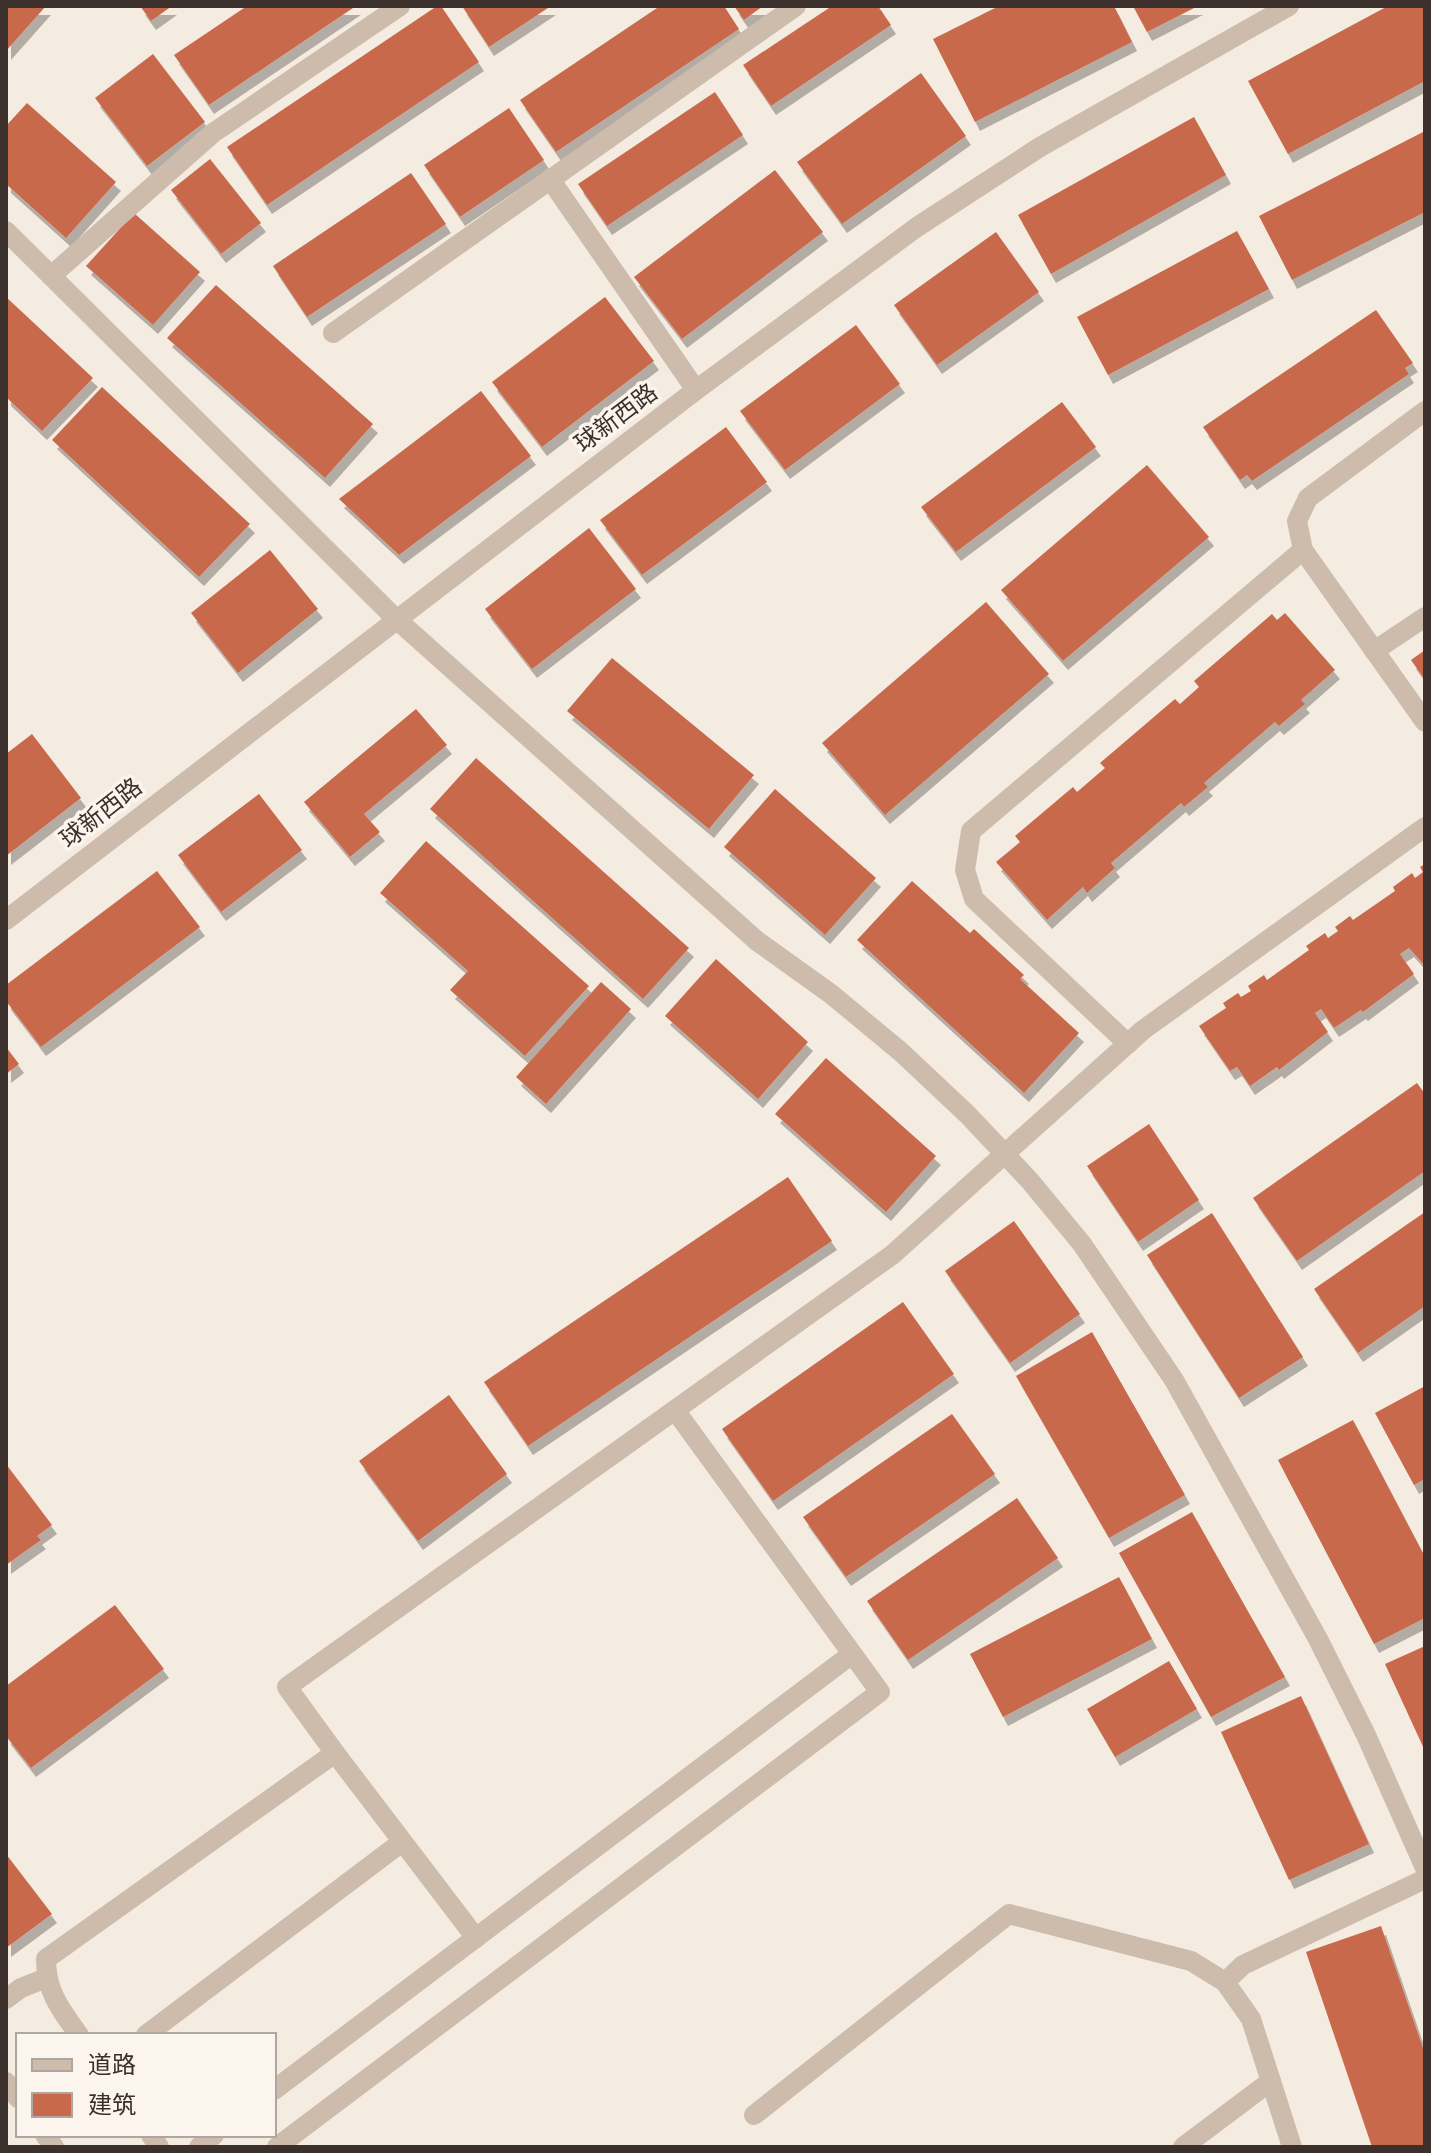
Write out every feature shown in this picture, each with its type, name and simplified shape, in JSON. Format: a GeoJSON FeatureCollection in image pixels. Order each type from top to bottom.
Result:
{"type":"FeatureCollection","features":[{"type":"Feature","properties":{"kind":"street"},"geometry":{"type":"LineString","coordinates":[[51,276],[213,133],[400,6]]}},
{"type":"Feature","properties":{"kind":"street"},"geometry":{"type":"LineString","coordinates":[[333,333],[796,6]]}},
{"type":"Feature","properties":{"kind":"street","name":"球新西路"},"geometry":{"type":"LineString","coordinates":[[6,920],[395,618],[917,227],[1028,155],[1289,6]]}},
{"type":"Feature","properties":{"kind":"street"},"geometry":{"type":"LineString","coordinates":[[550,179],[696,390]]}},
{"type":"Feature","properties":{"kind":"street"},"geometry":{"type":"LineString","coordinates":[[6,231],[395,618],[757,941],[831,994],[901,1052],[1006,1156],[1082,1244],[1174,1380],[1318,1639],[1366,1735],[1425,1868]]}},
{"type":"Feature","properties":{"kind":"street"},"geometry":{"type":"LineString","coordinates":[[1425,411],[1308,498],[1297,521],[1303,550],[1425,722]]}},
{"type":"Feature","properties":{"kind":"street"},"geometry":{"type":"LineString","coordinates":[[1128,1044],[974,899],[965,870],[971,831],[1303,550]]}},
{"type":"Feature","properties":{"kind":"street"},"geometry":{"type":"LineString","coordinates":[[1374,651],[1425,617]]}},
{"type":"Feature","properties":{"kind":"street"},"geometry":{"type":"LineString","coordinates":[[476,1938],[287,1687],[892,1255],[1128,1044],[1425,827]]}},
{"type":"Feature","properties":{"kind":"street"},"geometry":{"type":"LineString","coordinates":[[277,2147],[880,1692],[675,1410]]}},
{"type":"Feature","properties":{"kind":"street"},"geometry":{"type":"LineString","coordinates":[[276,2088],[852,1654]]}},
{"type":"Feature","properties":{"kind":"street"},"geometry":{"type":"LineString","coordinates":[[78,2033],[52,1997],[46,1978],[46,1959],[335,1753]]}},
{"type":"Feature","properties":{"kind":"street"},"geometry":{"type":"LineString","coordinates":[[149,2033],[402,1842]]}},
{"type":"Feature","properties":{"kind":"street"},"geometry":{"type":"LineString","coordinates":[[1225,1982],[1243,1965],[1425,1879]]}},
{"type":"Feature","properties":{"kind":"street"},"geometry":{"type":"LineString","coordinates":[[754,2115],[1009,1914],[1191,1961],[1225,1982],[1251,2019],[1292,2147]]}},
{"type":"Feature","properties":{"kind":"street"},"geometry":{"type":"LineString","coordinates":[[6,1999],[21,1988],[46,1978]]}},
{"type":"Feature","properties":{"kind":"street"},"geometry":{"type":"LineString","coordinates":[[1183,2147],[1271,2081]]}},
{"type":"Feature","properties":{"kind":"building"},"geometry":{"type":"Polygon","coordinates":[[[6,6],[46,6],[6,51],[6,6]]]}},
{"type":"Feature","properties":{"kind":"building"},"geometry":{"type":"Polygon","coordinates":[[[140,6],[172,6],[151,21],[140,6]]]}},
{"type":"Feature","properties":{"kind":"building"},"geometry":{"type":"Polygon","coordinates":[[[247,6],[356,6],[209,105],[174,55],[247,6]]]}},
{"type":"Feature","properties":{"kind":"building"},"geometry":{"type":"Polygon","coordinates":[[[441,6],[479,62],[267,205],[227,147],[441,6]]]}},
{"type":"Feature","properties":{"kind":"building"},"geometry":{"type":"Polygon","coordinates":[[[462,6],[551,6],[489,47],[462,6]]]}},
{"type":"Feature","properties":{"kind":"building"},"geometry":{"type":"Polygon","coordinates":[[[660,6],[724,6],[739,29],[556,152],[520,100],[660,6]]]}},
{"type":"Feature","properties":{"kind":"building"},"geometry":{"type":"Polygon","coordinates":[[[734,6],[763,6],[744,20],[734,6]]]}},
{"type":"Feature","properties":{"kind":"building"},"geometry":{"type":"Polygon","coordinates":[[[832,6],[878,6],[891,25],[771,106],[743,65],[832,6]]]}},
{"type":"Feature","properties":{"kind":"building"},"geometry":{"type":"Polygon","coordinates":[[[999,6],[1114,6],[1132,42],[975,122],[933,39],[999,6]]]}},
{"type":"Feature","properties":{"kind":"building"},"geometry":{"type":"Polygon","coordinates":[[[1133,6],[1198,6],[1147,32],[1133,6]]]}},
{"type":"Feature","properties":{"kind":"building"},"geometry":{"type":"Polygon","coordinates":[[[1388,6],[1425,6],[1425,81],[1288,154],[1248,81],[1388,6]]]}},
{"type":"Feature","properties":{"kind":"building"},"geometry":{"type":"Polygon","coordinates":[[[153,54],[205,122],[147,166],[95,98],[153,54]]]}},
{"type":"Feature","properties":{"kind":"building"},"geometry":{"type":"Polygon","coordinates":[[[921,73],[966,136],[842,224],[797,162],[921,73]]]}},
{"type":"Feature","properties":{"kind":"building"},"geometry":{"type":"Polygon","coordinates":[[[715,92],[743,135],[607,226],[578,184],[715,92]]]}},
{"type":"Feature","properties":{"kind":"building"},"geometry":{"type":"Polygon","coordinates":[[[27,103],[116,182],[66,238],[6,184],[6,126],[27,103]]]}},
{"type":"Feature","properties":{"kind":"building"},"geometry":{"type":"Polygon","coordinates":[[[509,108],[544,160],[460,217],[424,165],[509,108]]]}},
{"type":"Feature","properties":{"kind":"building"},"geometry":{"type":"Polygon","coordinates":[[[1194,117],[1226,175],[1051,274],[1018,215],[1194,117]]]}},
{"type":"Feature","properties":{"kind":"building"},"geometry":{"type":"Polygon","coordinates":[[[1425,131],[1425,212],[1292,280],[1259,216],[1425,131]]]}},
{"type":"Feature","properties":{"kind":"building"},"geometry":{"type":"Polygon","coordinates":[[[210,159],[261,223],[221,254],[171,190],[210,159]]]}},
{"type":"Feature","properties":{"kind":"building"},"geometry":{"type":"Polygon","coordinates":[[[775,170],[823,232],[682,339],[634,277],[775,170]]]}},
{"type":"Feature","properties":{"kind":"building"},"geometry":{"type":"Polygon","coordinates":[[[411,173],[446,224],[307,317],[273,266],[411,173]]]}},
{"type":"Feature","properties":{"kind":"building"},"geometry":{"type":"Polygon","coordinates":[[[134,213],[200,272],[153,325],[86,266],[134,213]]]}},
{"type":"Feature","properties":{"kind":"building"},"geometry":{"type":"Polygon","coordinates":[[[1237,231],[1269,289],[1108,375],[1077,317],[1237,231]]]}},
{"type":"Feature","properties":{"kind":"building"},"geometry":{"type":"Polygon","coordinates":[[[996,232],[1039,292],[937,365],[894,305],[996,232]]]}},
{"type":"Feature","properties":{"kind":"building"},"geometry":{"type":"Polygon","coordinates":[[[216,285],[373,424],[325,478],[167,338],[216,285]]]}},
{"type":"Feature","properties":{"kind":"building"},"geometry":{"type":"Polygon","coordinates":[[[6,297],[93,378],[42,431],[6,397],[6,297]]]}},
{"type":"Feature","properties":{"kind":"building"},"geometry":{"type":"Polygon","coordinates":[[[605,297],[654,361],[542,447],[492,382],[605,297]]]}},
{"type":"Feature","properties":{"kind":"building"},"geometry":{"type":"Polygon","coordinates":[[[1376,310],[1413,363],[1405,368],[1409,374],[1252,481],[1247,475],[1240,480],[1203,427],[1376,310]]]}},
{"type":"Feature","properties":{"kind":"building"},"geometry":{"type":"Polygon","coordinates":[[[856,325],[900,384],[785,470],[740,411],[856,325]]]}},
{"type":"Feature","properties":{"kind":"building"},"geometry":{"type":"Polygon","coordinates":[[[102,387],[250,524],[199,577],[52,440],[102,387]]]}},
{"type":"Feature","properties":{"kind":"building"},"geometry":{"type":"Polygon","coordinates":[[[481,391],[531,456],[399,555],[339,499],[481,391]]]}},
{"type":"Feature","properties":{"kind":"building"},"geometry":{"type":"Polygon","coordinates":[[[1062,402],[1096,447],[956,552],[921,507],[1062,402]]]}},
{"type":"Feature","properties":{"kind":"building"},"geometry":{"type":"Polygon","coordinates":[[[726,427],[767,482],[642,575],[600,520],[726,427]]]}},
{"type":"Feature","properties":{"kind":"building"},"geometry":{"type":"Polygon","coordinates":[[[1147,465],[1209,537],[1063,661],[1001,590],[1147,465]]]}},
{"type":"Feature","properties":{"kind":"building"},"geometry":{"type":"Polygon","coordinates":[[[589,528],[636,589],[532,669],[485,609],[589,528]]]}},
{"type":"Feature","properties":{"kind":"building"},"geometry":{"type":"Polygon","coordinates":[[[270,550],[318,609],[238,673],[191,613],[270,550]]]}},
{"type":"Feature","properties":{"kind":"building"},"geometry":{"type":"Polygon","coordinates":[[[986,602],[1049,674],[885,815],[822,743],[986,602]]]}},
{"type":"Feature","properties":{"kind":"building"},"geometry":{"type":"Polygon","coordinates":[[[1285,613],[1335,670],[1301,700],[1305,704],[1279,726],[1275,722],[1204,783],[1208,787],[1184,807],[1181,803],[1111,863],[1115,868],[1087,893],[1083,887],[1047,920],[996,862],[1020,842],[1015,836],[1073,787],[1077,792],[1105,768],[1100,763],[1175,699],[1180,704],[1199,687],[1194,681],[1272,614],[1277,620],[1285,613]]]}},
{"type":"Feature","properties":{"kind":"building"},"geometry":{"type":"Polygon","coordinates":[[[1425,650],[1425,680],[1411,660],[1425,650]]]}},
{"type":"Feature","properties":{"kind":"building"},"geometry":{"type":"Polygon","coordinates":[[[612,658],[754,775],[709,829],[567,711],[612,658]]]}},
{"type":"Feature","properties":{"kind":"building"},"geometry":{"type":"Polygon","coordinates":[[[416,709],[447,745],[364,814],[380,832],[350,857],[304,802],[416,709]]]}},
{"type":"Feature","properties":{"kind":"building"},"geometry":{"type":"Polygon","coordinates":[[[32,734],[81,798],[6,856],[6,754],[32,734]]]}},
{"type":"Feature","properties":{"kind":"building"},"geometry":{"type":"Polygon","coordinates":[[[476,758],[689,948],[643,999],[430,809],[476,758]]]}},
{"type":"Feature","properties":{"kind":"building"},"geometry":{"type":"Polygon","coordinates":[[[775,789],[876,878],[825,935],[724,847],[775,789]]]}},
{"type":"Feature","properties":{"kind":"building"},"geometry":{"type":"Polygon","coordinates":[[[259,794],[302,850],[221,912],[178,855],[259,794]]]}},
{"type":"Feature","properties":{"kind":"building"},"geometry":{"type":"Polygon","coordinates":[[[426,841],[589,986],[525,1056],[450,990],[468,971],[380,893],[426,841]]]}},
{"type":"Feature","properties":{"kind":"building"},"geometry":{"type":"Polygon","coordinates":[[[1425,864],[1425,966],[1409,948],[1400,954],[1414,974],[1363,1012],[1361,1010],[1334,1028],[1321,1009],[1315,1013],[1328,1032],[1279,1070],[1277,1067],[1250,1086],[1237,1067],[1230,1071],[1199,1026],[1226,1008],[1223,1003],[1238,993],[1241,997],[1251,991],[1248,986],[1264,975],[1267,980],[1309,950],[1306,946],[1325,933],[1328,938],[1338,931],[1335,927],[1350,916],[1353,920],[1395,891],[1393,887],[1412,873],[1415,878],[1423,872],[1420,867],[1425,864]]]}},
{"type":"Feature","properties":{"kind":"building"},"geometry":{"type":"Polygon","coordinates":[[[157,871],[200,927],[41,1047],[6,1001],[6,985],[157,871]]]}},
{"type":"Feature","properties":{"kind":"building"},"geometry":{"type":"Polygon","coordinates":[[[912,881],[970,933],[974,929],[1024,975],[1020,979],[1079,1033],[1024,1093],[857,940],[912,881]]]}},
{"type":"Feature","properties":{"kind":"building"},"geometry":{"type":"Polygon","coordinates":[[[716,959],[808,1042],[758,1099],[665,1016],[716,959]]]}},
{"type":"Feature","properties":{"kind":"building"},"geometry":{"type":"Polygon","coordinates":[[[601,982],[631,1009],[546,1104],[516,1077],[601,982]]]}},
{"type":"Feature","properties":{"kind":"building"},"geometry":{"type":"Polygon","coordinates":[[[6,1047],[19,1064],[6,1074],[6,1047]]]}},
{"type":"Feature","properties":{"kind":"building"},"geometry":{"type":"Polygon","coordinates":[[[826,1058],[936,1156],[886,1212],[775,1114],[826,1058]]]}},
{"type":"Feature","properties":{"kind":"building"},"geometry":{"type":"Polygon","coordinates":[[[1417,1083],[1425,1094],[1425,1171],[1297,1261],[1253,1198],[1417,1083]]]}},
{"type":"Feature","properties":{"kind":"building"},"geometry":{"type":"Polygon","coordinates":[[[1149,1124],[1199,1200],[1138,1242],[1087,1166],[1149,1124]]]}},
{"type":"Feature","properties":{"kind":"building"},"geometry":{"type":"Polygon","coordinates":[[[788,1177],[832,1241],[528,1446],[484,1382],[788,1177]]]}},
{"type":"Feature","properties":{"kind":"building"},"geometry":{"type":"Polygon","coordinates":[[[1425,1212],[1425,1306],[1358,1353],[1314,1289],[1425,1212]]]}},
{"type":"Feature","properties":{"kind":"building"},"geometry":{"type":"Polygon","coordinates":[[[1212,1213],[1303,1357],[1239,1398],[1147,1255],[1212,1213]]]}},
{"type":"Feature","properties":{"kind":"building"},"geometry":{"type":"Polygon","coordinates":[[[1014,1221],[1080,1314],[1010,1363],[945,1271],[1014,1221]]]}},
{"type":"Feature","properties":{"kind":"building"},"geometry":{"type":"Polygon","coordinates":[[[903,1302],[954,1374],[773,1501],[722,1429],[903,1302]]]}},
{"type":"Feature","properties":{"kind":"building"},"geometry":{"type":"Polygon","coordinates":[[[1092,1332],[1185,1495],[1109,1538],[1016,1376],[1092,1332]]]}},
{"type":"Feature","properties":{"kind":"building"},"geometry":{"type":"Polygon","coordinates":[[[1425,1386],[1425,1479],[1414,1485],[1375,1413],[1425,1386]]]}},
{"type":"Feature","properties":{"kind":"building"},"geometry":{"type":"Polygon","coordinates":[[[449,1395],[507,1474],[418,1541],[359,1461],[449,1395]]]}},
{"type":"Feature","properties":{"kind":"building"},"geometry":{"type":"Polygon","coordinates":[[[952,1414],[995,1474],[846,1577],[803,1517],[952,1414]]]}},
{"type":"Feature","properties":{"kind":"building"},"geometry":{"type":"Polygon","coordinates":[[[1353,1420],[1425,1557],[1425,1618],[1374,1644],[1278,1460],[1353,1420]]]}},
{"type":"Feature","properties":{"kind":"building"},"geometry":{"type":"Polygon","coordinates":[[[6,1464],[52,1525],[37,1536],[41,1540],[6,1565],[6,1464]]]}},
{"type":"Feature","properties":{"kind":"building"},"geometry":{"type":"Polygon","coordinates":[[[1017,1498],[1058,1558],[908,1660],[867,1601],[1017,1498]]]}},
{"type":"Feature","properties":{"kind":"building"},"geometry":{"type":"Polygon","coordinates":[[[1192,1512],[1285,1677],[1211,1717],[1119,1553],[1192,1512]]]}},
{"type":"Feature","properties":{"kind":"building"},"geometry":{"type":"Polygon","coordinates":[[[1119,1577],[1152,1639],[1003,1717],[970,1654],[1119,1577]]]}},
{"type":"Feature","properties":{"kind":"building"},"geometry":{"type":"Polygon","coordinates":[[[115,1605],[164,1669],[31,1768],[6,1736],[6,1686],[115,1605]]]}},
{"type":"Feature","properties":{"kind":"building"},"geometry":{"type":"Polygon","coordinates":[[[1425,1646],[1425,1751],[1385,1664],[1425,1646]]]}},
{"type":"Feature","properties":{"kind":"building"},"geometry":{"type":"Polygon","coordinates":[[[1169,1661],[1197,1709],[1115,1757],[1087,1709],[1169,1661]]]}},
{"type":"Feature","properties":{"kind":"building"},"geometry":{"type":"Polygon","coordinates":[[[1301,1696],[1369,1844],[1289,1880],[1221,1732],[1301,1696]]]}},
{"type":"Feature","properties":{"kind":"building"},"geometry":{"type":"Polygon","coordinates":[[[6,1854],[52,1914],[6,1948],[6,1854]]]}},
{"type":"Feature","properties":{"kind":"building"},"geometry":{"type":"Polygon","coordinates":[[[1381,1926],[1425,2054],[1425,2147],[1372,2147],[1306,1952],[1381,1926]]]}}]}
